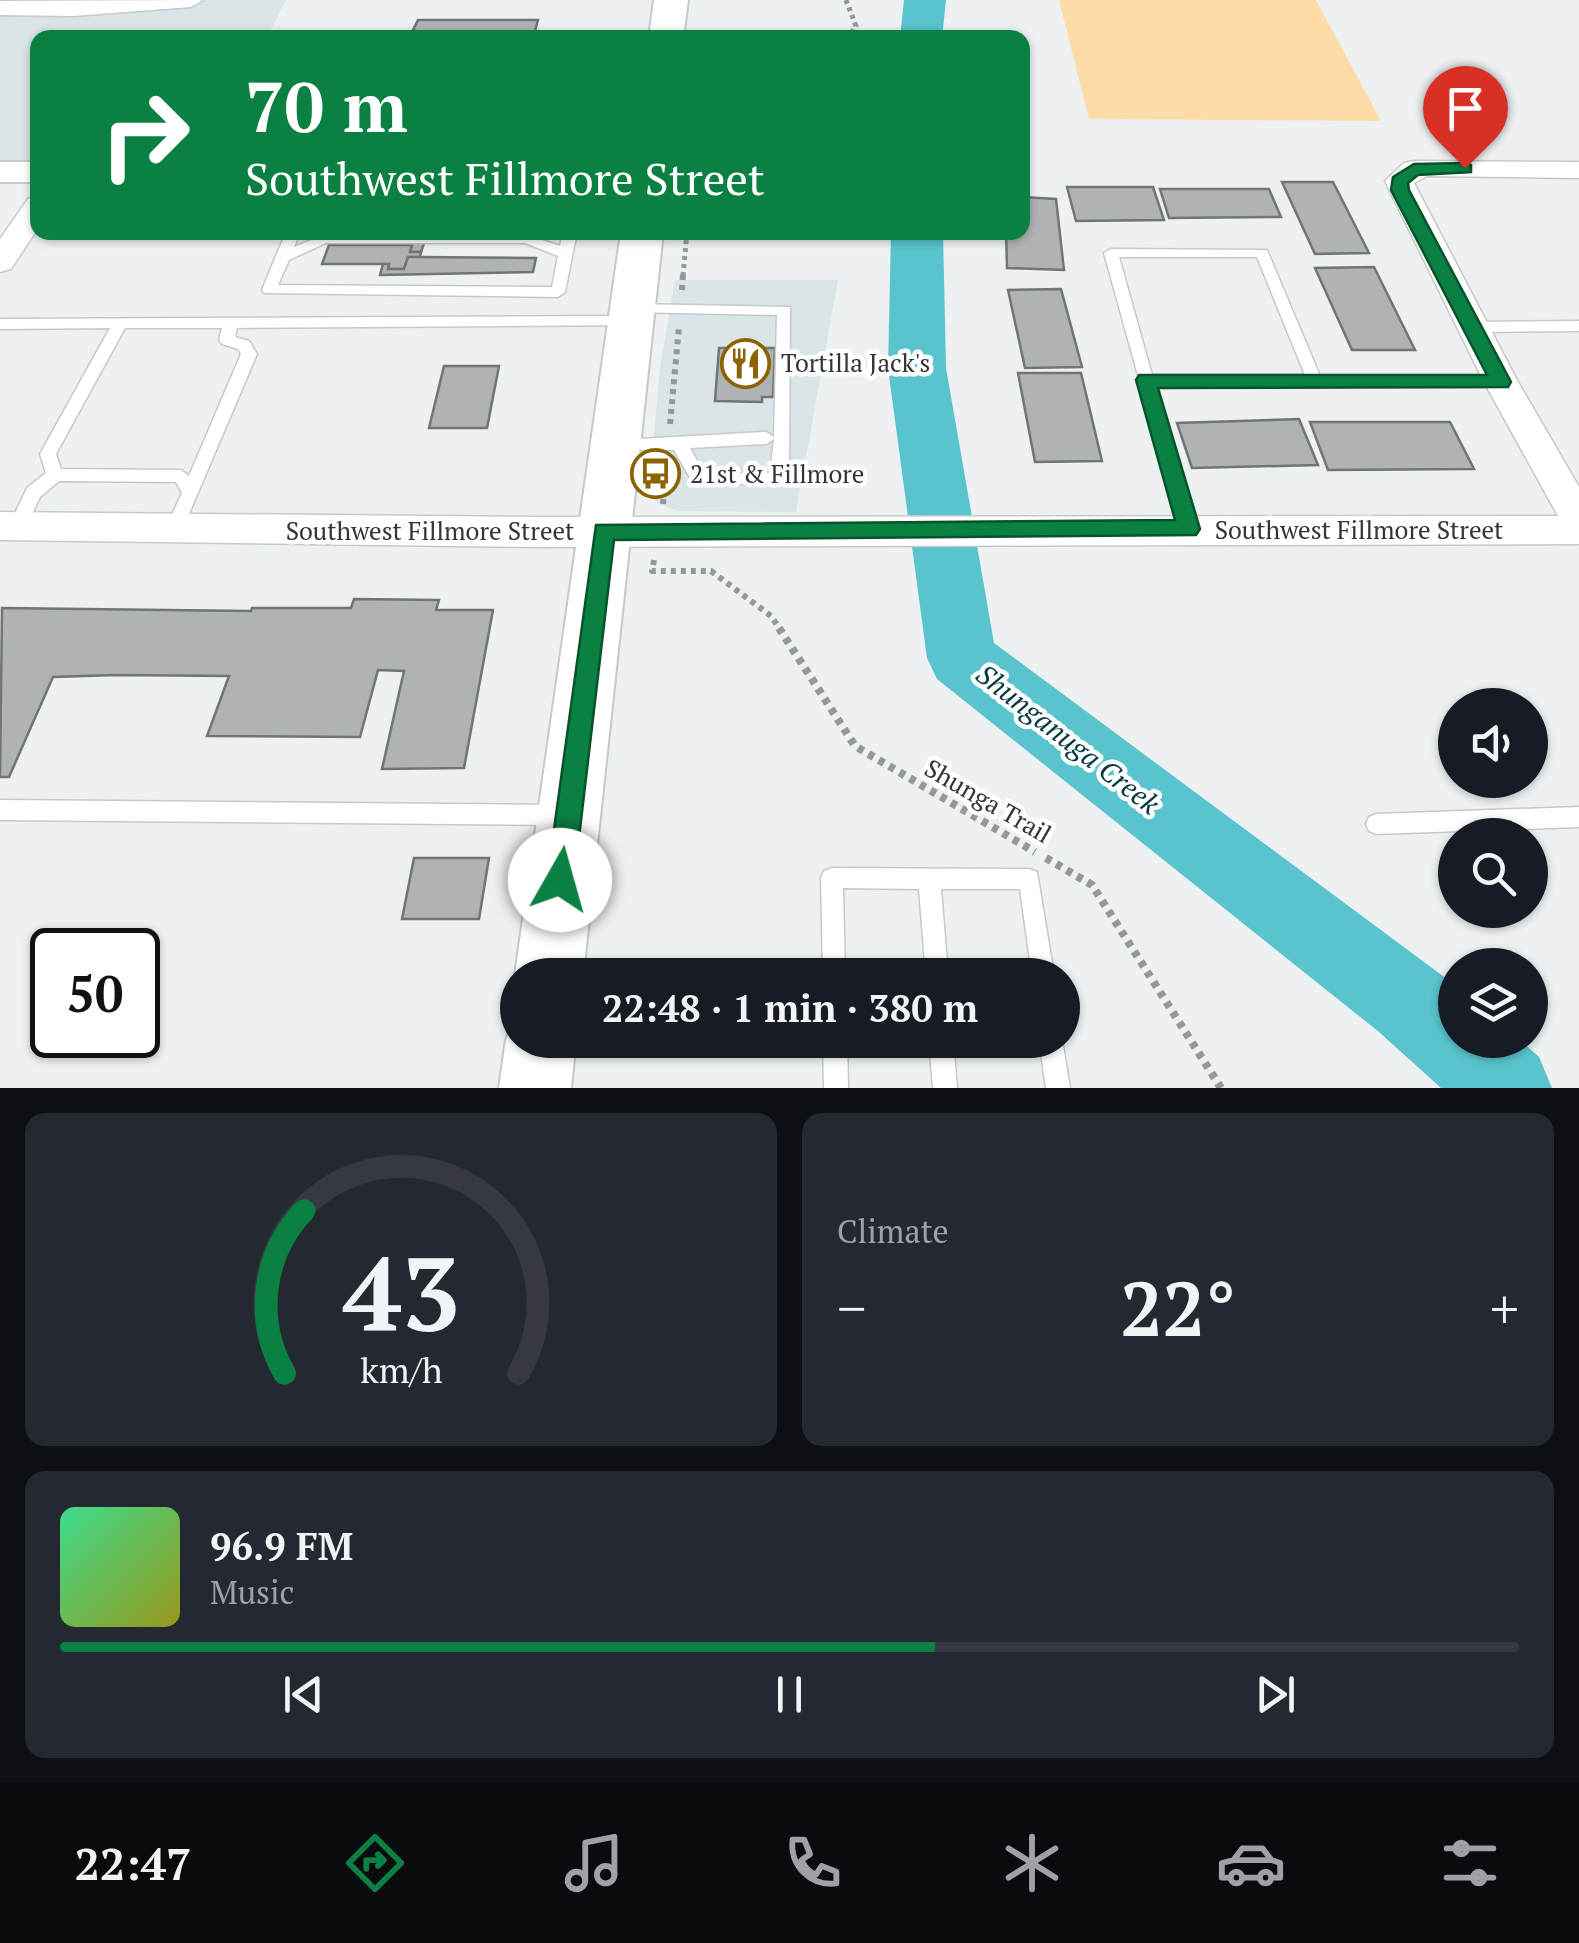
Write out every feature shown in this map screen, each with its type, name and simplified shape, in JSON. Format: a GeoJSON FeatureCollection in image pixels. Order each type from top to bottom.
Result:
{"type":"FeatureCollection","features":[{"type":"Feature","properties":{"kind":"main road"},"geometry":{"type":"LineString","coordinates":[[667,30],[671,0]]}},
{"type":"Feature","properties":{"kind":"main road"},"geometry":{"type":"LineString","coordinates":[[551,958],[641,240]]}},
{"type":"Feature","properties":{"kind":"main road"},"geometry":{"type":"LineString","coordinates":[[535,1088],[539,1058]]}},
{"type":"Feature","properties":{"kind":"street"},"geometry":{"type":"LineString","coordinates":[[0,8],[73,9],[191,0]]}},
{"type":"Feature","properties":{"kind":"street"},"geometry":{"type":"LineString","coordinates":[[1579,170],[1427,168],[1404,174],[1400,190],[1500,382],[1579,520]]}},
{"type":"Feature","properties":{"kind":"street"},"geometry":{"type":"LineString","coordinates":[[0,172],[30,172]]}},
{"type":"Feature","properties":{"kind":"street"},"geometry":{"type":"LineString","coordinates":[[0,262],[30,217]]}},
{"type":"Feature","properties":{"kind":"street","name":"Southwest Fillmore Street"},"geometry":{"type":"LineString","coordinates":[[9,526],[604,532],[1579,530]]}},
{"type":"Feature","properties":{"kind":"lane"},"geometry":{"type":"LineString","coordinates":[[290,240],[269,290],[558,292]]}},
{"type":"Feature","properties":{"kind":"lane"},"geometry":{"type":"LineString","coordinates":[[283,257],[324,240]]}},
{"type":"Feature","properties":{"kind":"lane"},"geometry":{"type":"LineString","coordinates":[[529,240],[566,253]]}},
{"type":"Feature","properties":{"kind":"lane"},"geometry":{"type":"LineString","coordinates":[[553,321],[568,240]]}},
{"type":"Feature","properties":{"kind":"lane"},"geometry":{"type":"LineString","coordinates":[[1188,529],[1111,254],[1262,253],[1315,381]]}},
{"type":"Feature","properties":{"kind":"lane"},"geometry":{"type":"LineString","coordinates":[[0,324],[553,321],[786,310],[781,470],[775,479],[700,480],[680,446]]}},
{"type":"Feature","properties":{"kind":"lane"},"geometry":{"type":"LineString","coordinates":[[174,530],[248,354],[244,345],[227,340],[231,323]]}},
{"type":"Feature","properties":{"kind":"lane"},"geometry":{"type":"LineString","coordinates":[[55,475],[48,454],[120,324]]}},
{"type":"Feature","properties":{"kind":"lane"},"geometry":{"type":"LineString","coordinates":[[1472,327],[1579,326]]}},
{"type":"Feature","properties":{"kind":"lane"},"geometry":{"type":"LineString","coordinates":[[1146,380],[1500,382]]}},
{"type":"Feature","properties":{"kind":"lane"},"geometry":{"type":"LineString","coordinates":[[615,446],[680,446],[702,438],[766,438]]}},
{"type":"Feature","properties":{"kind":"lane"},"geometry":{"type":"LineString","coordinates":[[9,526],[33,493],[55,475],[181,476],[190,493]]}},
{"type":"Feature","properties":{"kind":"lane"},"geometry":{"type":"LineString","coordinates":[[0,810],[568,816]]}},
{"type":"Feature","properties":{"kind":"lane"},"geometry":{"type":"LineString","coordinates":[[1376,824],[1579,817]]}},
{"type":"Feature","properties":{"kind":"lane"},"geometry":{"type":"LineString","coordinates":[[834,958],[832,878],[1030,879],[1040,958]]}},
{"type":"Feature","properties":{"kind":"lane"},"geometry":{"type":"LineString","coordinates":[[930,879],[935,958]]}},
{"type":"Feature","properties":{"kind":"lane"},"geometry":{"type":"LineString","coordinates":[[836,1058],[836,1088]]}},
{"type":"Feature","properties":{"kind":"lane"},"geometry":{"type":"LineString","coordinates":[[943,1058],[945,1088]]}},
{"type":"Feature","properties":{"kind":"lane"},"geometry":{"type":"LineString","coordinates":[[1054,1058],[1058,1088]]}},
{"type":"Feature","properties":{"kind":"path"},"geometry":{"type":"LineString","coordinates":[[846,0],[856,26],[853,30]]}},
{"type":"Feature","properties":{"kind":"path","name":"Shunga Trail"},"geometry":{"type":"LineString","coordinates":[[711,572],[771,616],[855,746],[1092,885],[1221,1088]]}},
{"type":"Feature","properties":{"kind":"shaded area"},"geometry":{"type":"Polygon","coordinates":[[[0,0],[286,0],[271,30],[30,30],[30,162],[0,162],[0,0]]]}},
{"type":"Feature","properties":{"kind":"shaded area"},"geometry":{"type":"Polygon","coordinates":[[[1059,0],[1316,0],[1381,121],[1089,119],[1059,0]]]}},
{"type":"Feature","properties":{"kind":"shaded area"},"geometry":{"type":"Polygon","coordinates":[[[675,280],[838,280],[796,512],[677,511],[659,504],[649,491],[660,368],[675,280]]]}},
{"type":"Feature","properties":{"kind":"building"},"geometry":{"type":"Polygon","coordinates":[[[418,20],[538,20],[535,30],[413,30],[418,20]]]}},
{"type":"Feature","properties":{"kind":"building"},"geometry":{"type":"Polygon","coordinates":[[[1282,182],[1333,182],[1369,253],[1315,254],[1282,182]]]}},
{"type":"Feature","properties":{"kind":"building"},"geometry":{"type":"Polygon","coordinates":[[[1067,187],[1153,187],[1164,220],[1076,221],[1067,187]]]}},
{"type":"Feature","properties":{"kind":"building"},"geometry":{"type":"Polygon","coordinates":[[[1160,189],[1269,189],[1281,217],[1169,218],[1160,189]]]}},
{"type":"Feature","properties":{"kind":"building"},"geometry":{"type":"Polygon","coordinates":[[[1030,197],[1056,199],[1064,270],[1007,268],[1006,240],[1030,240],[1030,197]]]}},
{"type":"Feature","properties":{"kind":"building"},"geometry":{"type":"Polygon","coordinates":[[[392,240],[425,240],[421,252],[410,252],[412,245],[391,245],[392,240]]]}},
{"type":"Feature","properties":{"kind":"building"},"geometry":{"type":"Polygon","coordinates":[[[329,245],[412,245],[410,252],[421,252],[420,257],[408,257],[404,269],[388,269],[389,264],[322,264],[329,245]]]}},
{"type":"Feature","properties":{"kind":"building"},"geometry":{"type":"Polygon","coordinates":[[[408,257],[536,258],[533,272],[380,275],[383,264],[389,264],[388,269],[404,269],[408,257]]]}},
{"type":"Feature","properties":{"kind":"building"},"geometry":{"type":"Polygon","coordinates":[[[1374,267],[1415,350],[1352,350],[1315,268],[1374,267]]]}},
{"type":"Feature","properties":{"kind":"building"},"geometry":{"type":"Polygon","coordinates":[[[1061,289],[1082,367],[1025,368],[1008,290],[1061,289]]]}},
{"type":"Feature","properties":{"kind":"building","name":"Tortilla Jack's"},"geometry":{"type":"Polygon","coordinates":[[[719,348],[775,348],[773,397],[762,397],[762,402],[715,401],[719,348]]]}},
{"type":"Feature","properties":{"kind":"building"},"geometry":{"type":"Polygon","coordinates":[[[444,366],[499,366],[487,428],[429,428],[444,366]]]}},
{"type":"Feature","properties":{"kind":"building"},"geometry":{"type":"Polygon","coordinates":[[[1018,373],[1081,373],[1102,461],[1035,462],[1018,373]]]}},
{"type":"Feature","properties":{"kind":"building"},"geometry":{"type":"Polygon","coordinates":[[[1299,419],[1318,465],[1192,468],[1177,423],[1299,419]]]}},
{"type":"Feature","properties":{"kind":"building"},"geometry":{"type":"Polygon","coordinates":[[[1310,422],[1450,422],[1474,469],[1328,470],[1310,422]]]}},
{"type":"Feature","properties":{"kind":"building"},"geometry":{"type":"Polygon","coordinates":[[[354,599],[439,600],[436,610],[493,610],[464,768],[382,769],[404,671],[378,670],[360,737],[207,736],[229,676],[116,675],[53,677],[9,777],[0,777],[2,608],[251,611],[351,608],[354,599]]]}},
{"type":"Feature","properties":{"kind":"building"},"geometry":{"type":"Polygon","coordinates":[[[414,858],[489,858],[479,919],[402,919],[414,858]]]}},
{"type":"Feature","properties":{"kind":"waterway","name":"Shunganuga Creek"},"geometry":{"type":"LineString","coordinates":[[922,30],[925,0]]}},
{"type":"Feature","properties":{"kind":"waterway","name":"Shunganuga Creek"},"geometry":{"type":"LineString","coordinates":[[917,240],[917,368],[962,658],[1409,1002],[1508,1088]]}},
{"type":"Feature","properties":{"kind":"place","name":"Tortilla Jack's"},"geometry":{"type":"Point","coordinates":[746,363]}},
{"type":"Feature","properties":{"kind":"place","name":"21st & Fillmore"},"geometry":{"type":"Point","coordinates":[655,474]}},
{"type":"Feature","properties":{"kind":"route"},"geometry":{"type":"LineString","coordinates":[[560,880],[604,532],[1188,529],[1146,380],[1500,382],[1400,190],[1399,181],[1414,170],[1465,168]]}}]}
